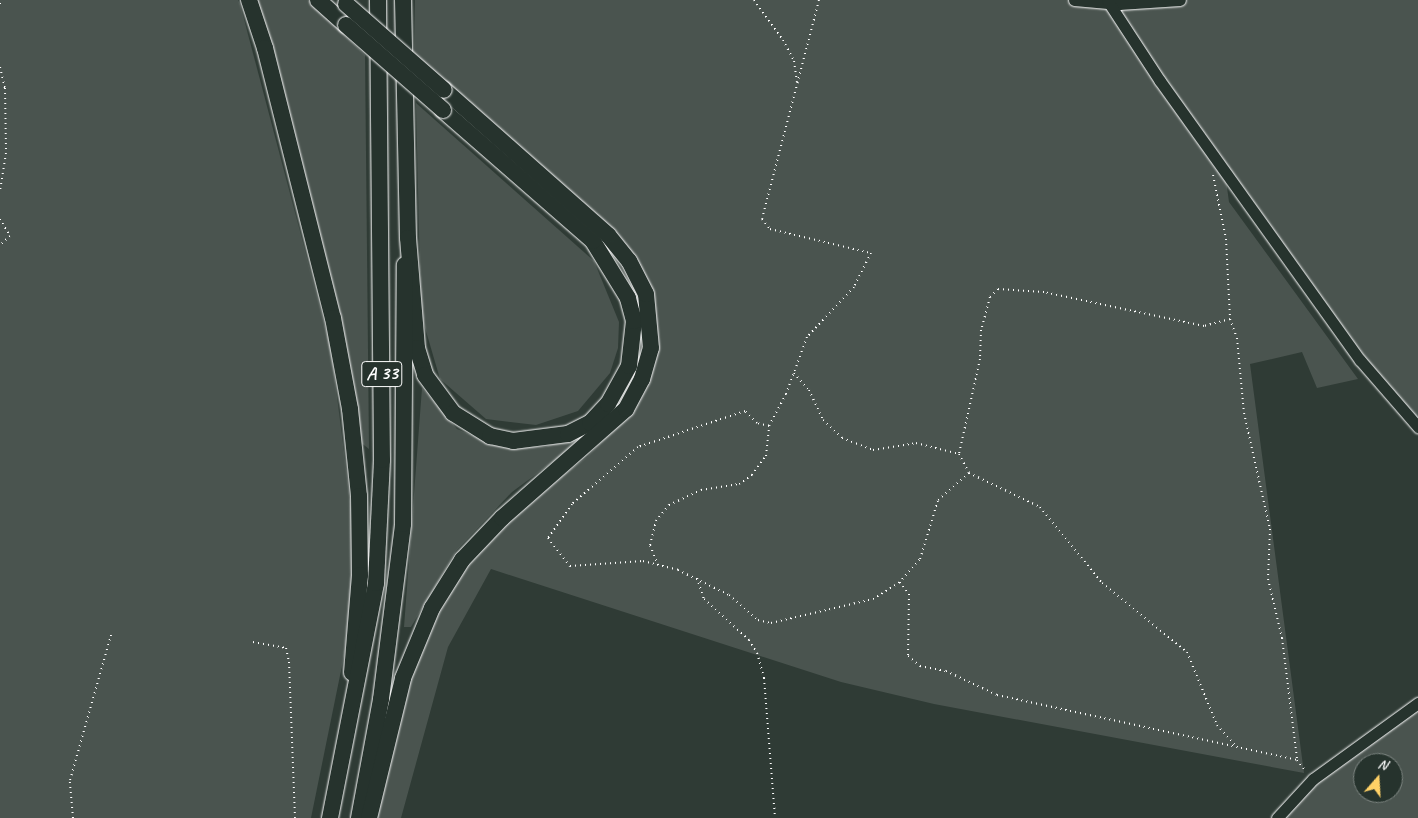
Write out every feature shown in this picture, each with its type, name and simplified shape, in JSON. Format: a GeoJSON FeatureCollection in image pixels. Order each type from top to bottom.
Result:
{"type":"FeatureCollection","features":[{"type":"Feature","properties":{"kind":"highway"},"geometry":{"type":"LineString","coordinates":[[249,0],[266,48],[328,299],[350,409],[359,496],[360,575],[347,745]]}},
{"type":"Feature","properties":{"kind":"highway"},"geometry":{"type":"LineString","coordinates":[[318,0],[593,241],[615,273],[634,321],[628,366],[608,404],[590,423],[568,434],[513,441],[490,436],[453,413],[425,375],[417,348],[408,238]]}},
{"type":"Feature","properties":{"kind":"highway","name":"A 33"},"geometry":{"type":"LineString","coordinates":[[330,818],[347,745],[376,583],[382,460],[378,0]]}},
{"type":"Feature","properties":{"kind":"highway","name":"A 33"},"geometry":{"type":"LineString","coordinates":[[359,818],[381,699],[403,524],[403,284],[408,238],[403,0]]}},
{"type":"Feature","properties":{"kind":"highway"},"geometry":{"type":"LineString","coordinates":[[344,2],[608,235],[629,261],[646,294],[651,348],[642,379],[626,409],[502,518],[462,560],[432,608],[403,678],[369,818]]}},
{"type":"Feature","properties":{"kind":"street"},"geometry":{"type":"LineString","coordinates":[[1074,0],[1108,2],[1180,0]]}},
{"type":"Feature","properties":{"kind":"street"},"geometry":{"type":"LineString","coordinates":[[1108,2],[1212,154],[1360,360],[1418,427]]}},
{"type":"Feature","properties":{"kind":"street"},"geometry":{"type":"LineString","coordinates":[[1277,818],[1313,780],[1418,703]]}},
{"type":"Feature","properties":{"kind":"path"},"geometry":{"type":"LineString","coordinates":[[754,0],[783,40],[794,61],[797,84]]}},
{"type":"Feature","properties":{"kind":"path"},"geometry":{"type":"LineString","coordinates":[[658,565],[650,545],[656,522],[669,505],[701,490],[740,484],[752,475],[766,456],[769,426],[794,373],[807,337],[854,287],[871,253],[770,229],[762,219],[819,0]]}},
{"type":"Feature","properties":{"kind":"path"},"geometry":{"type":"LineString","coordinates":[[0,67],[5,88],[6,153],[0,190]]}},
{"type":"Feature","properties":{"kind":"path"},"geometry":{"type":"LineString","coordinates":[[1212,154],[1226,239],[1230,319],[1237,338],[1244,413],[1270,529],[1268,579],[1282,638],[1297,760],[1313,780]]}},
{"type":"Feature","properties":{"kind":"path"},"geometry":{"type":"LineString","coordinates":[[0,219],[10,236],[0,245]]}},
{"type":"Feature","properties":{"kind":"path"},"geometry":{"type":"LineString","coordinates":[[1230,319],[1204,326],[1044,292],[998,289],[990,297],[981,330],[980,359],[959,454],[970,473],[1040,507],[1102,583],[1187,652],[1217,725],[1237,747]]}},
{"type":"Feature","properties":{"kind":"path"},"geometry":{"type":"LineString","coordinates":[[794,373],[809,390],[822,420],[842,438],[873,450],[916,443],[959,454]]}},
{"type":"Feature","properties":{"kind":"path"},"geometry":{"type":"LineString","coordinates":[[769,426],[757,423],[745,411],[638,447],[572,504],[550,530],[548,538],[570,566],[643,561],[658,565],[698,578],[729,595],[758,620],[771,623],[873,599],[900,582],[920,559],[938,500],[970,473]]}},
{"type":"Feature","properties":{"kind":"path"},"geometry":{"type":"LineString","coordinates":[[698,578],[697,589],[704,599],[749,640],[757,653],[764,678],[775,818]]}},
{"type":"Feature","properties":{"kind":"path"},"geometry":{"type":"LineString","coordinates":[[900,582],[909,594],[908,656],[920,666],[946,671],[997,695],[1297,760]]}},
{"type":"Feature","properties":{"kind":"path"},"geometry":{"type":"LineString","coordinates":[[73,818],[70,780],[112,632]]}},
{"type":"Feature","properties":{"kind":"path"},"geometry":{"type":"LineString","coordinates":[[253,642],[286,648],[289,662],[295,818]]}},
{"type":"Feature","properties":{"kind":"shaded area"},"geometry":{"type":"Polygon","coordinates":[[[0,0],[238,0],[240,4],[331,349],[355,540],[345,651],[311,818],[0,818],[0,0]]]}},
{"type":"Feature","properties":{"kind":"shaded area"},"geometry":{"type":"Polygon","coordinates":[[[252,0],[308,0],[365,55],[369,449],[360,442],[252,0]]]}},
{"type":"Feature","properties":{"kind":"shaded area"},"geometry":{"type":"Polygon","coordinates":[[[415,0],[1418,0],[1418,424],[1226,180],[1229,202],[1358,379],[1317,388],[1302,352],[1250,364],[1304,773],[934,704],[841,682],[491,569],[448,647],[401,818],[376,818],[407,683],[435,614],[467,563],[531,500],[587,457],[634,408],[650,320],[629,261],[414,58],[415,0]]]}},
{"type":"Feature","properties":{"kind":"shaded area"},"geometry":{"type":"Polygon","coordinates":[[[416,103],[594,261],[619,322],[618,348],[610,373],[578,411],[536,425],[486,419],[440,379],[421,314],[416,103]]]}},
{"type":"Feature","properties":{"kind":"shaded area"},"geometry":{"type":"Polygon","coordinates":[[[422,388],[457,429],[498,446],[545,447],[580,435],[581,441],[512,492],[456,551],[411,627],[404,627],[422,388]]]}},
{"type":"Feature","properties":{"kind":"shaded area"},"geometry":{"type":"Polygon","coordinates":[[[1418,703],[1418,818],[1285,818],[1313,779],[1418,703]]]}}]}
